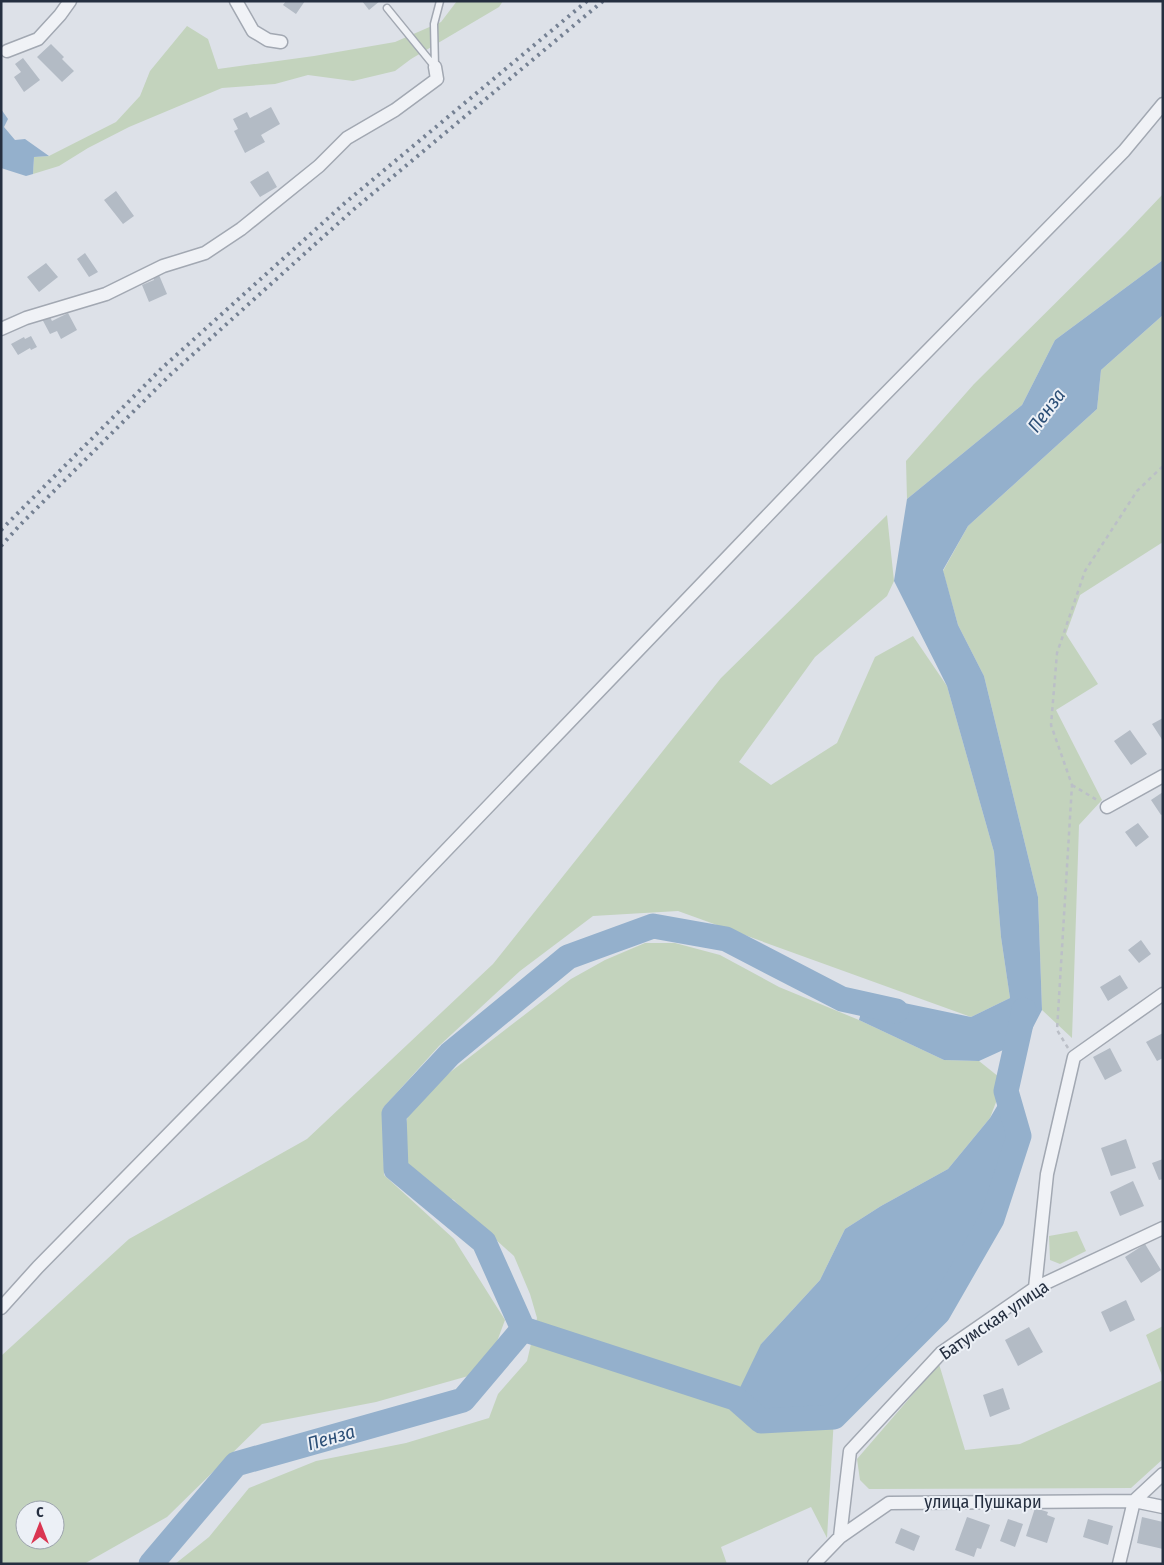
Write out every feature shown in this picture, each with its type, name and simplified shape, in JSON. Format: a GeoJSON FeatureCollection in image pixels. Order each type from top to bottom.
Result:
{"type":"FeatureCollection","features":[{"type":"Feature","properties":{"kind":"street"},"geometry":{"type":"LineString","coordinates":[[7,51],[38,39],[70,1]]}},
{"type":"Feature","properties":{"kind":"street"},"geometry":{"type":"LineString","coordinates":[[236,1],[253,31],[268,40],[281,42]]}},
{"type":"Feature","properties":{"kind":"street"},"geometry":{"type":"LineString","coordinates":[[1,329],[26,318],[106,294],[163,266],[205,252],[241,229],[319,166],[347,138],[395,110],[438,79],[435,67]]}},
{"type":"Feature","properties":{"kind":"street"},"geometry":{"type":"LineString","coordinates":[[1,1308],[38,1267],[383,916],[840,440],[1124,151],[1163,104]]}},
{"type":"Feature","properties":{"kind":"street"},"geometry":{"type":"LineString","coordinates":[[1107,807],[1163,776]]}},
{"type":"Feature","properties":{"kind":"street"},"geometry":{"type":"LineString","coordinates":[[1034,1288],[1047,1174],[1074,1057],[1163,994]]}},
{"type":"Feature","properties":{"kind":"street","name":"Батумская улица"},"geometry":{"type":"LineString","coordinates":[[840,1537],[850,1451],[941,1353],[1034,1288],[1163,1228]]}},
{"type":"Feature","properties":{"kind":"street"},"geometry":{"type":"LineString","coordinates":[[1118,1564],[1134,1501],[1163,1474]]}},
{"type":"Feature","properties":{"kind":"street","name":"улица Пушкари"},"geometry":{"type":"LineString","coordinates":[[814,1564],[840,1537],[889,1503],[1134,1501],[1163,1506]]}},
{"type":"Feature","properties":{"kind":"lane"},"geometry":{"type":"LineString","coordinates":[[435,67],[434,24],[440,1]]}},
{"type":"Feature","properties":{"kind":"lane"},"geometry":{"type":"LineString","coordinates":[[387,8],[435,67]]}},
{"type":"Feature","properties":{"kind":"path"},"geometry":{"type":"LineString","coordinates":[[1074,1057],[1057,1030],[1072,786],[1052,725],[1057,653],[1085,571],[1137,491],[1163,466]]}},
{"type":"Feature","properties":{"kind":"path"},"geometry":{"type":"LineString","coordinates":[[1072,786],[1107,807]]}},
{"type":"Feature","properties":{"kind":"green space"},"geometry":{"type":"Polygon","coordinates":[[[457,1],[503,1],[499,7],[411,59],[395,71],[353,81],[308,75],[275,84],[222,88],[129,127],[88,148],[59,166],[33,174],[34,157],[49,156],[116,122],[140,96],[150,71],[187,26],[208,39],[218,69],[314,56],[395,42],[441,22],[457,1]]]}},
{"type":"Feature","properties":{"kind":"green space"},"geometry":{"type":"Polygon","coordinates":[[[1163,194],[1163,260],[1055,340],[1022,405],[907,499],[906,461],[974,384],[1163,194]]]}},
{"type":"Feature","properties":{"kind":"green space"},"geometry":{"type":"Polygon","coordinates":[[[1163,315],[1163,542],[1080,595],[1066,634],[1098,684],[1056,710],[1102,800],[1079,825],[1072,1038],[1042,1010],[1038,897],[984,676],[958,625],[943,571],[968,526],[1097,409],[1101,370],[1163,315]]]}},
{"type":"Feature","properties":{"kind":"green space"},"geometry":{"type":"Polygon","coordinates":[[[887,515],[894,581],[887,596],[815,657],[739,762],[771,785],[837,743],[875,657],[913,636],[947,686],[994,852],[1001,937],[1010,998],[971,1017],[678,911],[593,916],[520,971],[439,1046],[383,1108],[384,1175],[454,1239],[505,1320],[486,1371],[376,1402],[262,1424],[167,1517],[84,1564],[1,1564],[1,1356],[129,1239],[307,1139],[493,964],[721,678],[887,515]]]}},
{"type":"Feature","properties":{"kind":"green space"},"geometry":{"type":"Polygon","coordinates":[[[645,943],[675,943],[720,955],[779,987],[859,1020],[944,1060],[979,1061],[1004,1081],[990,1118],[948,1169],[881,1206],[845,1229],[820,1280],[761,1344],[761,1421],[834,1417],[827,1538],[811,1507],[721,1547],[727,1564],[175,1564],[209,1537],[249,1488],[316,1461],[406,1443],[489,1418],[498,1394],[527,1361],[537,1318],[530,1294],[514,1256],[454,1200],[432,1191],[403,1164],[403,1134],[410,1108],[440,1080],[571,979],[605,960],[645,943]]]}},
{"type":"Feature","properties":{"kind":"green space"},"geometry":{"type":"Polygon","coordinates":[[[1077,1231],[1086,1251],[1060,1264],[1050,1260],[1049,1236],[1077,1231]]]}},
{"type":"Feature","properties":{"kind":"green space"},"geometry":{"type":"Polygon","coordinates":[[[1163,1326],[1163,1378],[1146,1335],[1163,1326]]]}},
{"type":"Feature","properties":{"kind":"green space"},"geometry":{"type":"Polygon","coordinates":[[[939,1364],[965,1450],[1020,1444],[1163,1380],[1163,1459],[1131,1488],[869,1489],[860,1480],[857,1459],[939,1364]]]}},
{"type":"Feature","properties":{"kind":"water"},"geometry":{"type":"Polygon","coordinates":[[[1,109],[8,119],[4,127],[15,140],[25,139],[49,156],[34,157],[33,174],[26,176],[1,168],[1,109]]]}},
{"type":"Feature","properties":{"kind":"water"},"geometry":{"type":"Polygon","coordinates":[[[1163,260],[1163,315],[1101,370],[1097,409],[968,526],[943,570],[958,625],[984,676],[1038,897],[1042,1010],[1027,1039],[979,1061],[944,1060],[859,1020],[866,995],[971,1017],[1010,998],[1001,937],[994,852],[947,686],[894,581],[907,499],[1022,405],[1055,340],[1163,260]]]}},
{"type":"Feature","properties":{"kind":"water"},"geometry":{"type":"Polygon","coordinates":[[[1006,1091],[1019,1136],[992,1219],[938,1313],[834,1417],[761,1421],[735,1398],[761,1344],[820,1280],[845,1229],[881,1206],[948,1169],[990,1118],[1006,1091]]]}},
{"type":"Feature","properties":{"kind":"building"},"geometry":{"type":"Polygon","coordinates":[[[286,1],[305,1],[296,14],[283,5],[286,1]]]}},
{"type":"Feature","properties":{"kind":"building"},"geometry":{"type":"Polygon","coordinates":[[[362,1],[380,1],[369,10],[362,1]]]}},
{"type":"Feature","properties":{"kind":"building"},"geometry":{"type":"Polygon","coordinates":[[[51,44],[74,71],[62,82],[37,57],[51,44]]]}},
{"type":"Feature","properties":{"kind":"building"},"geometry":{"type":"Polygon","coordinates":[[[23,58],[40,80],[24,92],[14,77],[21,72],[15,64],[23,58]]]}},
{"type":"Feature","properties":{"kind":"building"},"geometry":{"type":"Polygon","coordinates":[[[271,107],[280,124],[261,135],[265,142],[245,153],[234,131],[238,129],[233,119],[247,112],[250,118],[271,107]]]}},
{"type":"Feature","properties":{"kind":"building"},"geometry":{"type":"Polygon","coordinates":[[[268,171],[277,187],[260,197],[250,182],[268,171]]]}},
{"type":"Feature","properties":{"kind":"building"},"geometry":{"type":"Polygon","coordinates":[[[116,191],[134,216],[123,224],[104,200],[116,191]]]}},
{"type":"Feature","properties":{"kind":"building"},"geometry":{"type":"Polygon","coordinates":[[[85,253],[98,272],[89,277],[77,259],[85,253]]]}},
{"type":"Feature","properties":{"kind":"building"},"geometry":{"type":"Polygon","coordinates":[[[46,263],[58,277],[39,292],[27,277],[46,263]]]}},
{"type":"Feature","properties":{"kind":"building"},"geometry":{"type":"Polygon","coordinates":[[[159,275],[167,294],[149,302],[142,285],[154,280],[153,278],[159,275]]]}},
{"type":"Feature","properties":{"kind":"building"},"geometry":{"type":"Polygon","coordinates":[[[48,313],[52,321],[68,313],[77,330],[61,339],[57,331],[50,334],[41,317],[48,313]]]}},
{"type":"Feature","properties":{"kind":"building"},"geometry":{"type":"Polygon","coordinates":[[[31,336],[37,347],[31,350],[30,348],[18,355],[11,344],[24,337],[25,339],[31,336]]]}},
{"type":"Feature","properties":{"kind":"building"},"geometry":{"type":"Polygon","coordinates":[[[1163,718],[1163,741],[1152,724],[1163,718]]]}},
{"type":"Feature","properties":{"kind":"building"},"geometry":{"type":"Polygon","coordinates":[[[1130,730],[1147,754],[1131,765],[1114,741],[1130,730]]]}},
{"type":"Feature","properties":{"kind":"building"},"geometry":{"type":"Polygon","coordinates":[[[1163,792],[1163,814],[1161,815],[1151,800],[1163,792]]]}},
{"type":"Feature","properties":{"kind":"building"},"geometry":{"type":"Polygon","coordinates":[[[1138,823],[1149,837],[1136,847],[1125,832],[1138,823]]]}},
{"type":"Feature","properties":{"kind":"building"},"geometry":{"type":"Polygon","coordinates":[[[1141,940],[1151,954],[1139,963],[1128,950],[1141,940]]]}},
{"type":"Feature","properties":{"kind":"building"},"geometry":{"type":"Polygon","coordinates":[[[1120,975],[1128,988],[1108,1001],[1100,987],[1120,975]]]}},
{"type":"Feature","properties":{"kind":"building"},"geometry":{"type":"Polygon","coordinates":[[[1163,1033],[1163,1058],[1157,1061],[1146,1042],[1163,1033]]]}},
{"type":"Feature","properties":{"kind":"building"},"geometry":{"type":"Polygon","coordinates":[[[1110,1048],[1122,1071],[1105,1080],[1093,1057],[1110,1048]]]}},
{"type":"Feature","properties":{"kind":"building"},"geometry":{"type":"Polygon","coordinates":[[[1126,1139],[1136,1168],[1111,1176],[1101,1148],[1126,1139]]]}},
{"type":"Feature","properties":{"kind":"building"},"geometry":{"type":"Polygon","coordinates":[[[1163,1159],[1163,1179],[1159,1180],[1152,1163],[1163,1159]]]}},
{"type":"Feature","properties":{"kind":"building"},"geometry":{"type":"Polygon","coordinates":[[[1133,1181],[1144,1206],[1120,1216],[1110,1192],[1133,1181]]]}},
{"type":"Feature","properties":{"kind":"building"},"geometry":{"type":"Polygon","coordinates":[[[1145,1244],[1161,1270],[1141,1283],[1125,1257],[1145,1244]]]}},
{"type":"Feature","properties":{"kind":"building"},"geometry":{"type":"Polygon","coordinates":[[[1126,1300],[1135,1320],[1110,1332],[1101,1312],[1126,1300]]]}},
{"type":"Feature","properties":{"kind":"building"},"geometry":{"type":"Polygon","coordinates":[[[1029,1327],[1043,1352],[1018,1366],[1005,1340],[1029,1327]]]}},
{"type":"Feature","properties":{"kind":"building"},"geometry":{"type":"Polygon","coordinates":[[[1003,1388],[1010,1409],[990,1417],[983,1395],[1003,1388]]]}},
{"type":"Feature","properties":{"kind":"building"},"geometry":{"type":"Polygon","coordinates":[[[1035,1508],[1048,1512],[1047,1515],[1055,1518],[1047,1543],[1026,1536],[1035,1508]]]}},
{"type":"Feature","properties":{"kind":"building"},"geometry":{"type":"Polygon","coordinates":[[[967,1517],[990,1525],[981,1549],[977,1548],[974,1557],[955,1550],[967,1517]]]}},
{"type":"Feature","properties":{"kind":"building"},"geometry":{"type":"Polygon","coordinates":[[[1142,1517],[1163,1522],[1163,1549],[1137,1543],[1142,1517]]]}},
{"type":"Feature","properties":{"kind":"building"},"geometry":{"type":"Polygon","coordinates":[[[1008,1519],[1023,1524],[1015,1547],[1000,1541],[1008,1519]]]}},
{"type":"Feature","properties":{"kind":"building"},"geometry":{"type":"Polygon","coordinates":[[[1088,1519],[1113,1526],[1108,1545],[1083,1537],[1088,1519]]]}},
{"type":"Feature","properties":{"kind":"building"},"geometry":{"type":"Polygon","coordinates":[[[901,1528],[920,1536],[914,1551],[895,1543],[901,1528]]]}},
{"type":"Feature","properties":{"kind":"waterway"},"geometry":{"type":"LineString","coordinates":[[896,1011],[842,999],[726,939],[653,926],[568,957],[450,1054],[394,1114],[396,1169],[484,1242],[523,1329],[735,1398],[761,1421],[834,1417],[938,1313],[992,1219],[1019,1136],[1006,1091],[1024,1010]]}},
{"type":"Feature","properties":{"kind":"waterway","name":"Пенза"},"geometry":{"type":"LineString","coordinates":[[151,1564],[236,1464],[463,1400],[523,1329]]}},
{"type":"Feature","properties":{"kind":"railway"},"geometry":{"type":"LineString","coordinates":[[1,530],[162,368],[346,202],[587,1]]}},
{"type":"Feature","properties":{"kind":"railway"},"geometry":{"type":"LineString","coordinates":[[1,546],[169,376],[353,210],[603,1]]}}]}
